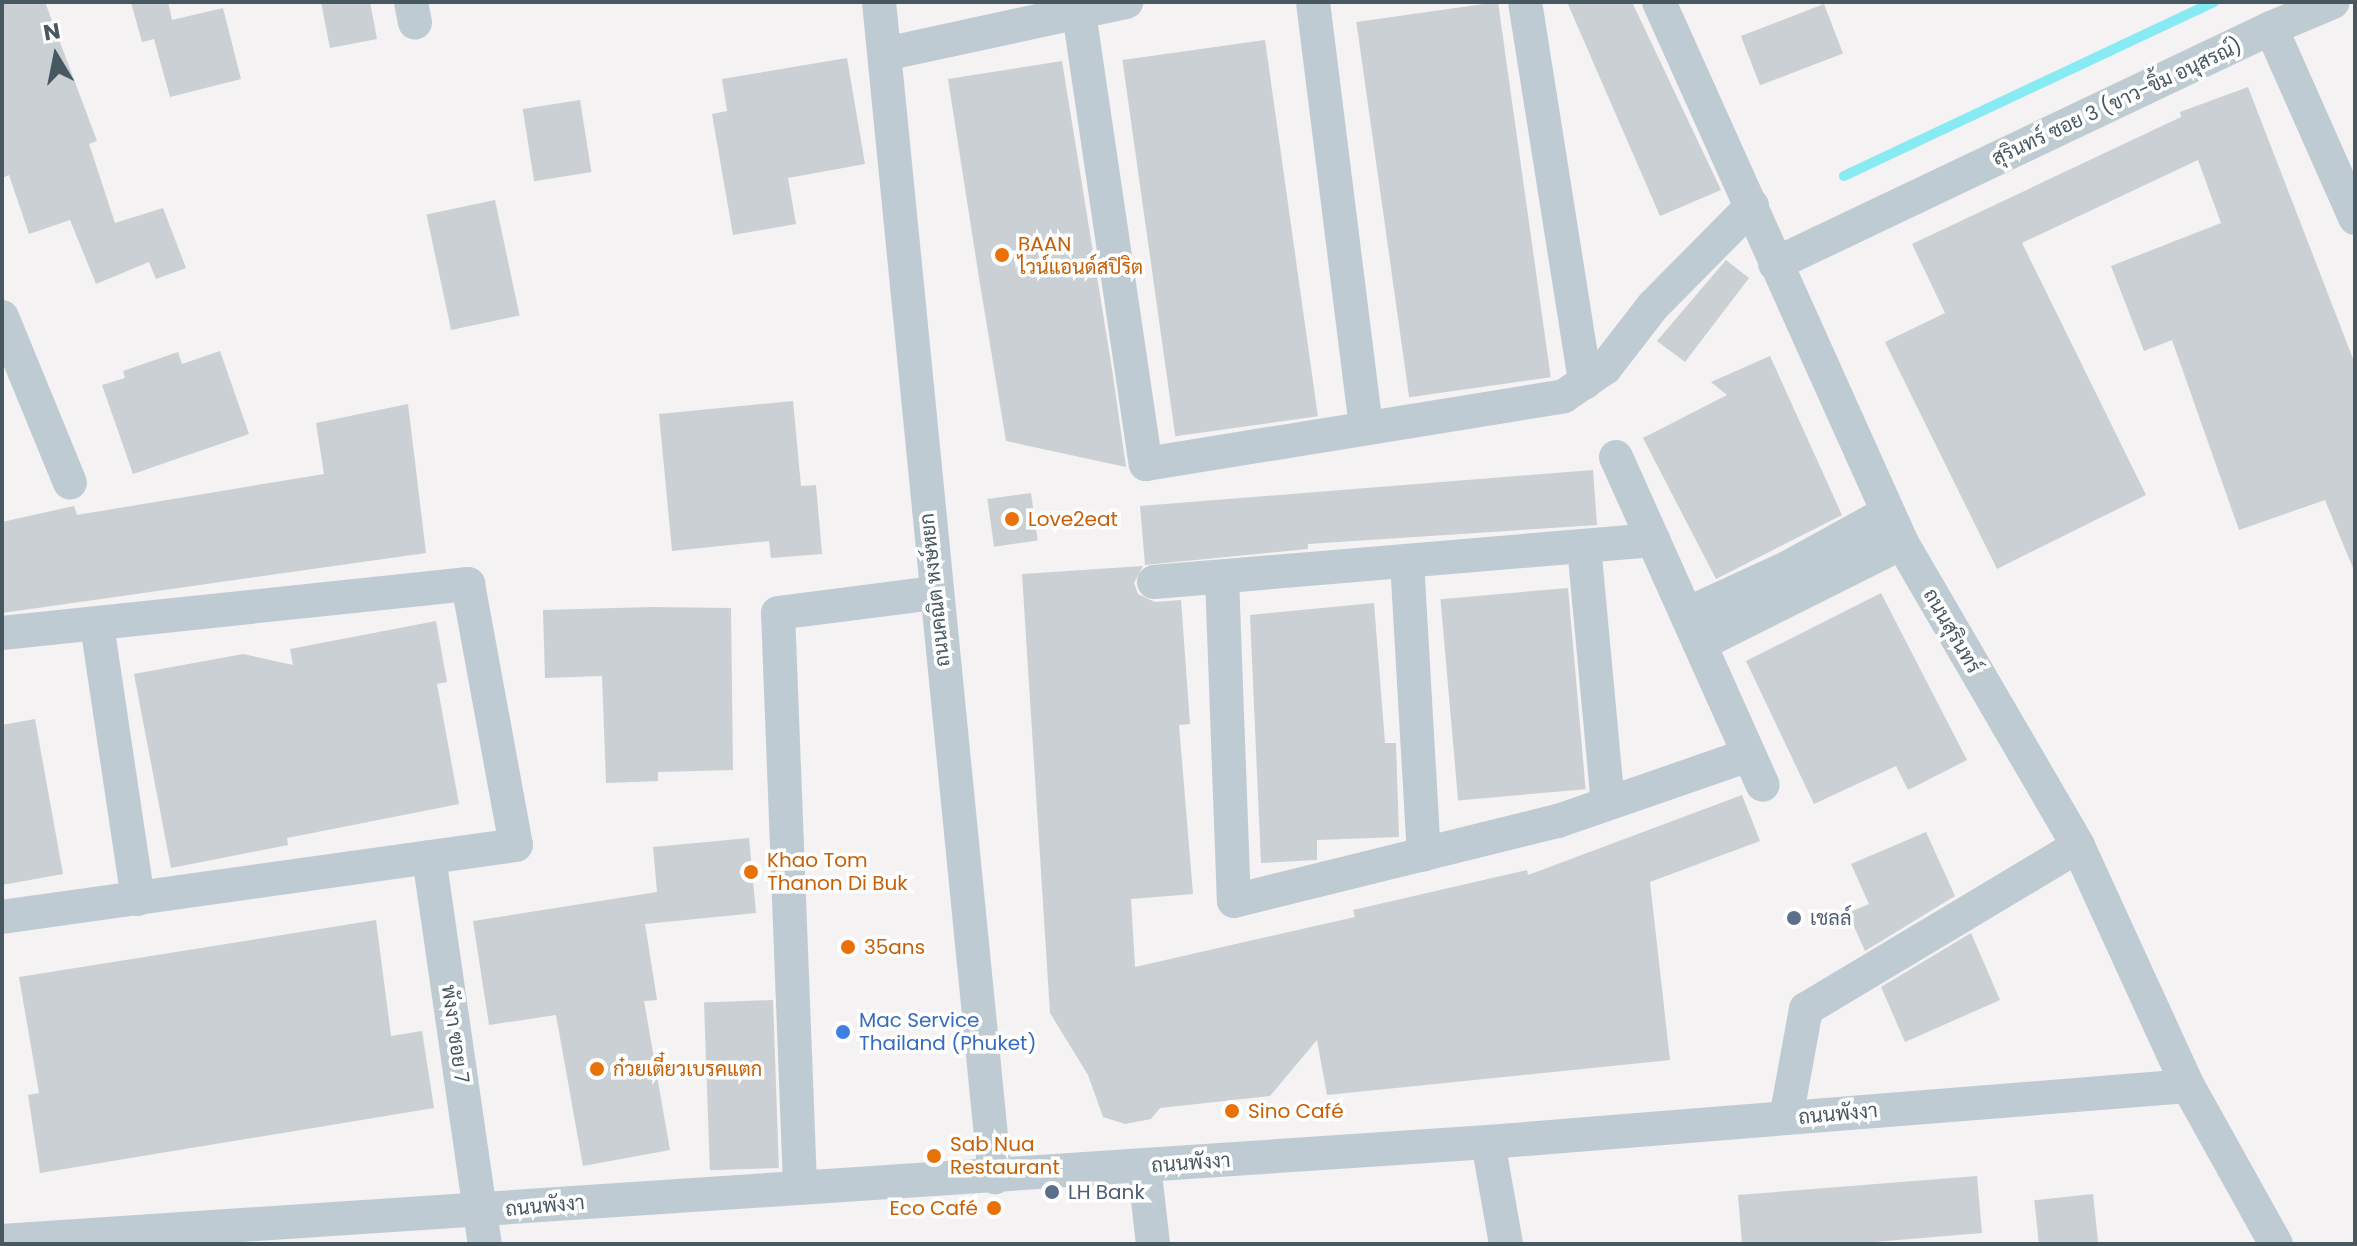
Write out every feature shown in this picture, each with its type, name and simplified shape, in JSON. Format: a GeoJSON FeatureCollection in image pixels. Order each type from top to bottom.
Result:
{"type":"FeatureCollection","features":[{"type":"Feature","properties":{"kind":"street","name":"ถนนคณิต หงษ์หยก"},"geometry":{"type":"LineString","coordinates":[[879,2],[995,1177]]}},
{"type":"Feature","properties":{"kind":"street"},"geometry":{"type":"LineString","coordinates":[[885,54],[1126,2]]}},
{"type":"Feature","properties":{"kind":"street"},"geometry":{"type":"LineString","coordinates":[[1525,2],[1585,382]]}},
{"type":"Feature","properties":{"kind":"street","name":"ถนนสุรินทร์"},"geometry":{"type":"LineString","coordinates":[[1659,2],[1894,528],[2078,846],[2188,1086],[2276,1244]]}},
{"type":"Feature","properties":{"kind":"street","name":"สุรินทร์ ซอย 3 (ขาว-ขิ้ม อนุสรณ์)"},"geometry":{"type":"LineString","coordinates":[[1775,264],[2271,28],[2333,2]]}},
{"type":"Feature","properties":{"kind":"street"},"geometry":{"type":"LineString","coordinates":[[1319,3],[1366,427]]}},
{"type":"Feature","properties":{"kind":"street"},"geometry":{"type":"LineString","coordinates":[[1079,13],[1146,464],[1564,396],[1605,368],[1653,306],[1752,206]]}},
{"type":"Feature","properties":{"kind":"street"},"geometry":{"type":"LineString","coordinates":[[2271,28],[2355,218]]}},
{"type":"Feature","properties":{"kind":"street"},"geometry":{"type":"LineString","coordinates":[[2,317],[70,483]]}},
{"type":"Feature","properties":{"kind":"street"},"geometry":{"type":"LineString","coordinates":[[1222,577],[1234,901],[1424,855],[1608,803],[1756,770],[1616,457]]}},
{"type":"Feature","properties":{"kind":"street"},"geometry":{"type":"LineString","coordinates":[[1693,629],[1789,567],[1894,528]]}},
{"type":"Feature","properties":{"kind":"street"},"geometry":{"type":"LineString","coordinates":[[1154,582],[1653,540]]}},
{"type":"Feature","properties":{"kind":"street"},"geometry":{"type":"LineString","coordinates":[[1584,546],[1608,803]]}},
{"type":"Feature","properties":{"kind":"street"},"geometry":{"type":"LineString","coordinates":[[1407,561],[1424,855]]}},
{"type":"Feature","properties":{"kind":"street"},"geometry":{"type":"LineString","coordinates":[[2,633],[468,584],[516,845],[2,917]]}},
{"type":"Feature","properties":{"kind":"street"},"geometry":{"type":"LineString","coordinates":[[800,1185],[778,613],[935,593]]}},
{"type":"Feature","properties":{"kind":"street"},"geometry":{"type":"LineString","coordinates":[[97,625],[138,899]]}},
{"type":"Feature","properties":{"kind":"street"},"geometry":{"type":"LineString","coordinates":[[1786,1118],[1806,1009],[2078,846]]}},
{"type":"Feature","properties":{"kind":"street","name":"พังงา ซอย 7"},"geometry":{"type":"LineString","coordinates":[[429,857],[482,1228]]}},
{"type":"Feature","properties":{"kind":"street","name":"ถนนพังงา"},"geometry":{"type":"LineString","coordinates":[[4,1232],[210,1237],[482,1228],[800,1185],[995,1177],[1488,1142],[2188,1086]]}},
{"type":"Feature","properties":{"kind":"street"},"geometry":{"type":"LineString","coordinates":[[1488,1142],[1506,1244]]}},
{"type":"Feature","properties":{"kind":"street"},"geometry":{"type":"LineString","coordinates":[[1144,1166],[1153,1244]]}},
{"type":"Feature","properties":{"kind":"building"},"geometry":{"type":"Polygon","coordinates":[[[2,2],[45,2],[97,141],[89,144],[115,223],[163,208],[186,268],[156,279],[149,262],[96,284],[70,220],[29,234],[9,175],[2,178],[2,2]]]}},
{"type":"Feature","properties":{"kind":"building"},"geometry":{"type":"Polygon","coordinates":[[[131,2],[168,2],[172,20],[223,8],[241,79],[170,97],[154,39],[142,42],[131,2]]]}},
{"type":"Feature","properties":{"kind":"building"},"geometry":{"type":"Polygon","coordinates":[[[321,2],[370,2],[377,39],[330,48],[321,2]]]}},
{"type":"Feature","properties":{"kind":"building"},"geometry":{"type":"Polygon","coordinates":[[[1498,2],[1551,377],[1409,397],[1356,22],[1498,2]]]}},
{"type":"Feature","properties":{"kind":"building"},"geometry":{"type":"Polygon","coordinates":[[[1567,2],[1632,2],[1721,190],[1660,216],[1567,2]]]}},
{"type":"Feature","properties":{"kind":"building"},"geometry":{"type":"Polygon","coordinates":[[[1824,4],[1843,53],[1760,85],[1741,36],[1824,4]]]}},
{"type":"Feature","properties":{"kind":"building"},"geometry":{"type":"Polygon","coordinates":[[[1265,40],[1318,416],[1175,436],[1122,60],[1265,40]]]}},
{"type":"Feature","properties":{"kind":"building"},"geometry":{"type":"Polygon","coordinates":[[[847,58],[865,164],[788,178],[796,224],[733,235],[712,114],[727,111],[722,79],[847,58]]]}},
{"type":"Feature","properties":{"kind":"building"},"geometry":{"type":"Polygon","coordinates":[[[1062,61],[1126,467],[1006,441],[979,278],[948,79],[1062,61]]]}},
{"type":"Feature","properties":{"kind":"building"},"geometry":{"type":"Polygon","coordinates":[[[2248,87],[2355,364],[2355,573],[2325,500],[2239,530],[2172,340],[2144,351],[2111,266],[2221,223],[2198,160],[2022,243],[2146,495],[1997,569],[1885,342],[1945,313],[1912,244],[2181,117],[2180,112],[2248,87]]]}},
{"type":"Feature","properties":{"kind":"building"},"geometry":{"type":"Polygon","coordinates":[[[580,100],[591,172],[534,181],[523,109],[580,100]]]}},
{"type":"Feature","properties":{"kind":"building"},"geometry":{"type":"Polygon","coordinates":[[[495,200],[520,315],[451,330],[427,215],[495,200]]]}},
{"type":"Feature","properties":{"kind":"building"},"geometry":{"type":"Polygon","coordinates":[[[1726,260],[1749,278],[1685,362],[1657,341],[1726,260]]]}},
{"type":"Feature","properties":{"kind":"building"},"geometry":{"type":"Polygon","coordinates":[[[220,351],[249,434],[133,474],[102,385],[125,378],[123,371],[178,352],[182,364],[220,351]]]}},
{"type":"Feature","properties":{"kind":"building"},"geometry":{"type":"Polygon","coordinates":[[[1770,356],[1842,515],[1716,579],[1643,438],[1727,395],[1711,382],[1770,356]]]}},
{"type":"Feature","properties":{"kind":"building"},"geometry":{"type":"Polygon","coordinates":[[[793,401],[801,486],[816,485],[822,554],[771,558],[769,541],[672,551],[659,414],[793,401]]]}},
{"type":"Feature","properties":{"kind":"building"},"geometry":{"type":"Polygon","coordinates":[[[408,404],[426,553],[2,613],[2,522],[74,506],[77,515],[324,474],[316,423],[408,404]]]}},
{"type":"Feature","properties":{"kind":"building"},"geometry":{"type":"Polygon","coordinates":[[[1593,470],[1597,525],[1308,544],[1308,549],[1145,565],[1140,506],[1593,470]]]}},
{"type":"Feature","properties":{"kind":"building","name":"Love2eat"},"geometry":{"type":"Polygon","coordinates":[[[1031,493],[1038,541],[994,547],[987,499],[1031,493]]]}},
{"type":"Feature","properties":{"kind":"building"},"geometry":{"type":"Polygon","coordinates":[[[1143,566],[1134,583],[1138,594],[1155,602],[1181,600],[1190,724],[1179,725],[1193,894],[1131,899],[1135,967],[1355,917],[1353,910],[1527,870],[1528,875],[1742,795],[1760,841],[1650,882],[1670,1060],[1327,1095],[1317,1040],[1270,1096],[1160,1108],[1151,1119],[1125,1124],[1103,1117],[1088,1075],[1050,1013],[1022,574],[1143,566]]]}},
{"type":"Feature","properties":{"kind":"building"},"geometry":{"type":"Polygon","coordinates":[[[1568,588],[1586,789],[1458,800],[1440,599],[1568,588]]]}},
{"type":"Feature","properties":{"kind":"building"},"geometry":{"type":"Polygon","coordinates":[[[1881,593],[1967,760],[1908,790],[1896,766],[1814,804],[1746,661],[1881,593]]]}},
{"type":"Feature","properties":{"kind":"building"},"geometry":{"type":"Polygon","coordinates":[[[1374,603],[1385,743],[1396,743],[1399,837],[1317,840],[1317,860],[1261,863],[1250,615],[1374,603]]]}},
{"type":"Feature","properties":{"kind":"building"},"geometry":{"type":"Polygon","coordinates":[[[731,608],[733,770],[658,772],[658,781],[606,783],[602,676],[545,678],[543,610],[731,608]]]}},
{"type":"Feature","properties":{"kind":"building"},"geometry":{"type":"Polygon","coordinates":[[[436,621],[447,682],[437,684],[459,804],[287,838],[288,845],[171,868],[134,674],[243,654],[293,665],[290,649],[436,621]]]}},
{"type":"Feature","properties":{"kind":"building"},"geometry":{"type":"Polygon","coordinates":[[[35,719],[63,874],[2,885],[2,725],[35,719]]]}},
{"type":"Feature","properties":{"kind":"building"},"geometry":{"type":"Polygon","coordinates":[[[1926,832],[1955,896],[1865,951],[1848,913],[1869,904],[1851,864],[1926,832]]]}},
{"type":"Feature","properties":{"kind":"building"},"geometry":{"type":"Polygon","coordinates":[[[749,838],[756,913],[645,924],[657,1000],[644,1001],[670,1150],[583,1166],[556,1015],[489,1025],[473,921],[657,892],[653,847],[749,838]]]}},
{"type":"Feature","properties":{"kind":"building"},"geometry":{"type":"Polygon","coordinates":[[[376,920],[391,1036],[422,1031],[434,1108],[40,1173],[28,1095],[39,1093],[19,977],[376,920]]]}},
{"type":"Feature","properties":{"kind":"building"},"geometry":{"type":"Polygon","coordinates":[[[1971,933],[2000,1000],[1905,1042],[1881,987],[1971,933]]]}},
{"type":"Feature","properties":{"kind":"building"},"geometry":{"type":"Polygon","coordinates":[[[773,1000],[779,1168],[710,1170],[704,1002],[773,1000]]]}},
{"type":"Feature","properties":{"kind":"building"},"geometry":{"type":"Polygon","coordinates":[[[1977,1176],[1982,1233],[1850,1244],[1742,1244],[1738,1195],[1977,1176]]]}},
{"type":"Feature","properties":{"kind":"building"},"geometry":{"type":"Polygon","coordinates":[[[2093,1194],[2098,1244],[2039,1244],[2034,1200],[2093,1194]]]}},
{"type":"Feature","properties":{"kind":"waterway"},"geometry":{"type":"LineString","coordinates":[[1844,176],[2214,2]]}},
{"type":"Feature","properties":{"kind":"place","name":"BAAN ไวน์แอนด์สปิริต"},"geometry":{"type":"Point","coordinates":[1002,255]}},
{"type":"Feature","properties":{"kind":"place","name":"Love2eat"},"geometry":{"type":"Point","coordinates":[1012,519]}},
{"type":"Feature","properties":{"kind":"place","name":"Khao Tom Thanon Di Buk"},"geometry":{"type":"Point","coordinates":[751,872]}},
{"type":"Feature","properties":{"kind":"place","name":"เชลล์"},"geometry":{"type":"Point","coordinates":[1794,918]}},
{"type":"Feature","properties":{"kind":"place","name":"35ans"},"geometry":{"type":"Point","coordinates":[848,947]}},
{"type":"Feature","properties":{"kind":"place","name":"Mac Service Thailand (Phuket)"},"geometry":{"type":"Point","coordinates":[843,1032]}},
{"type":"Feature","properties":{"kind":"place","name":"ก๋วยเตี๋ยวเบรคแตก"},"geometry":{"type":"Point","coordinates":[597,1069]}},
{"type":"Feature","properties":{"kind":"place","name":"Sino Café"},"geometry":{"type":"Point","coordinates":[1232,1111]}},
{"type":"Feature","properties":{"kind":"place","name":"Sab Nua Restaurant"},"geometry":{"type":"Point","coordinates":[934,1156]}},
{"type":"Feature","properties":{"kind":"place","name":"LH Bank"},"geometry":{"type":"Point","coordinates":[1052,1192]}},
{"type":"Feature","properties":{"kind":"place","name":"Eco Café"},"geometry":{"type":"Point","coordinates":[994,1208]}}]}
